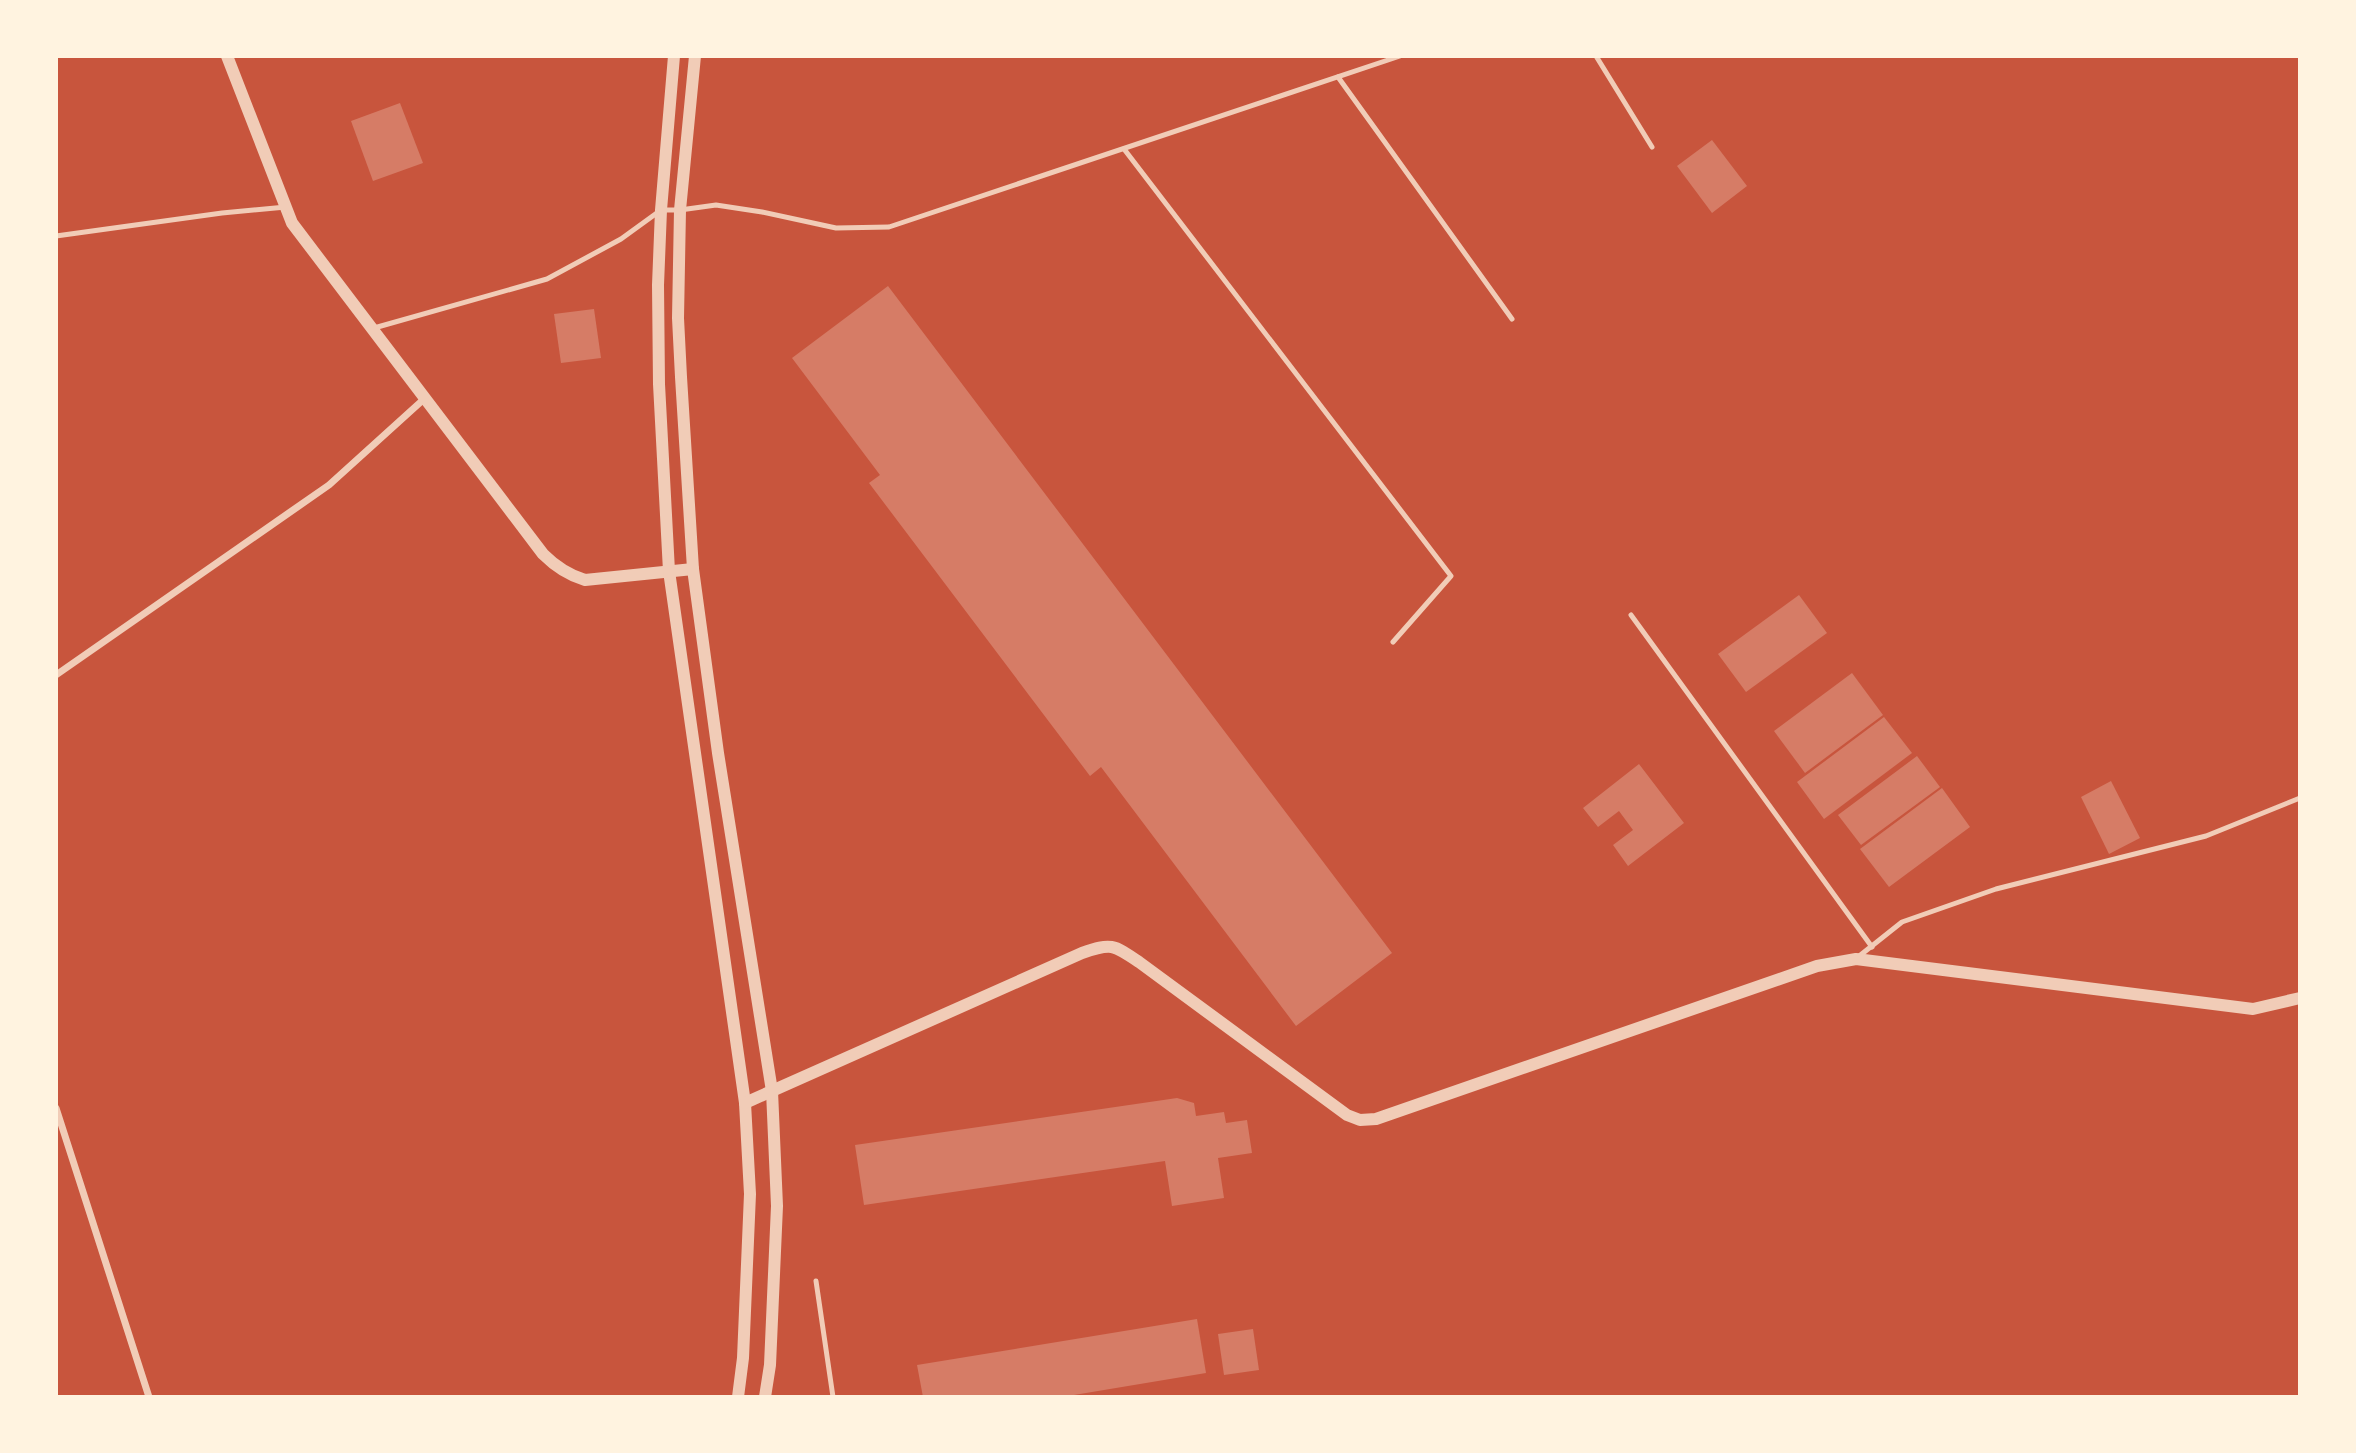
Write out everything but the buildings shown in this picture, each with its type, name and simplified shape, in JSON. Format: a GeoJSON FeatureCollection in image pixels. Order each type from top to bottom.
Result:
{"type":"FeatureCollection","features":[{"type":"Feature","properties":{"kind":"street"},"geometry":{"type":"LineString","coordinates":[[227,56],[292,223],[543,554],[571,576],[585,580],[694,569]]}},
{"type":"Feature","properties":{"kind":"street"},"geometry":{"type":"LineString","coordinates":[[674,56],[661,210],[657,337],[669,571],[745,1103],[750,1194],[743,1358],[738,1397]]}},
{"type":"Feature","properties":{"kind":"street"},"geometry":{"type":"LineString","coordinates":[[695,56],[680,210],[678,318],[694,569],[718,753],[772,1091],[777,1206],[770,1364],[765,1397]]}},
{"type":"Feature","properties":{"kind":"street"},"geometry":{"type":"LineString","coordinates":[[56,675],[329,485],[424,399]]}},
{"type":"Feature","properties":{"kind":"street"},"geometry":{"type":"LineString","coordinates":[[745,1103],[1105,945],[1123,951],[1347,1115],[1360,1120],[1376,1119],[1817,966],[1856,959],[2252,1009],[2300,998]]}},
{"type":"Feature","properties":{"kind":"street"},"geometry":{"type":"LineString","coordinates":[[56,1108],[149,1397]]}},
{"type":"Feature","properties":{"kind":"lane"},"geometry":{"type":"LineString","coordinates":[[371,329],[547,279],[621,239],[661,210],[716,205],[836,228],[889,227],[1399,56]]}},
{"type":"Feature","properties":{"kind":"lane"},"geometry":{"type":"LineString","coordinates":[[1596,56],[1652,147]]}},
{"type":"Feature","properties":{"kind":"lane"},"geometry":{"type":"LineString","coordinates":[[1338,77],[1511,319]]}},
{"type":"Feature","properties":{"kind":"lane"},"geometry":{"type":"LineString","coordinates":[[1124,149],[1451,576],[1394,642]]}},
{"type":"Feature","properties":{"kind":"lane"},"geometry":{"type":"LineString","coordinates":[[56,236],[286,207]]}},
{"type":"Feature","properties":{"kind":"lane"},"geometry":{"type":"LineString","coordinates":[[1631,615],[1872,947]]}},
{"type":"Feature","properties":{"kind":"lane"},"geometry":{"type":"LineString","coordinates":[[1856,959],[1902,922],[1996,889],[2206,836],[2300,798]]}},
{"type":"Feature","properties":{"kind":"lane"},"geometry":{"type":"LineString","coordinates":[[816,1281],[833,1397]]}}]}
